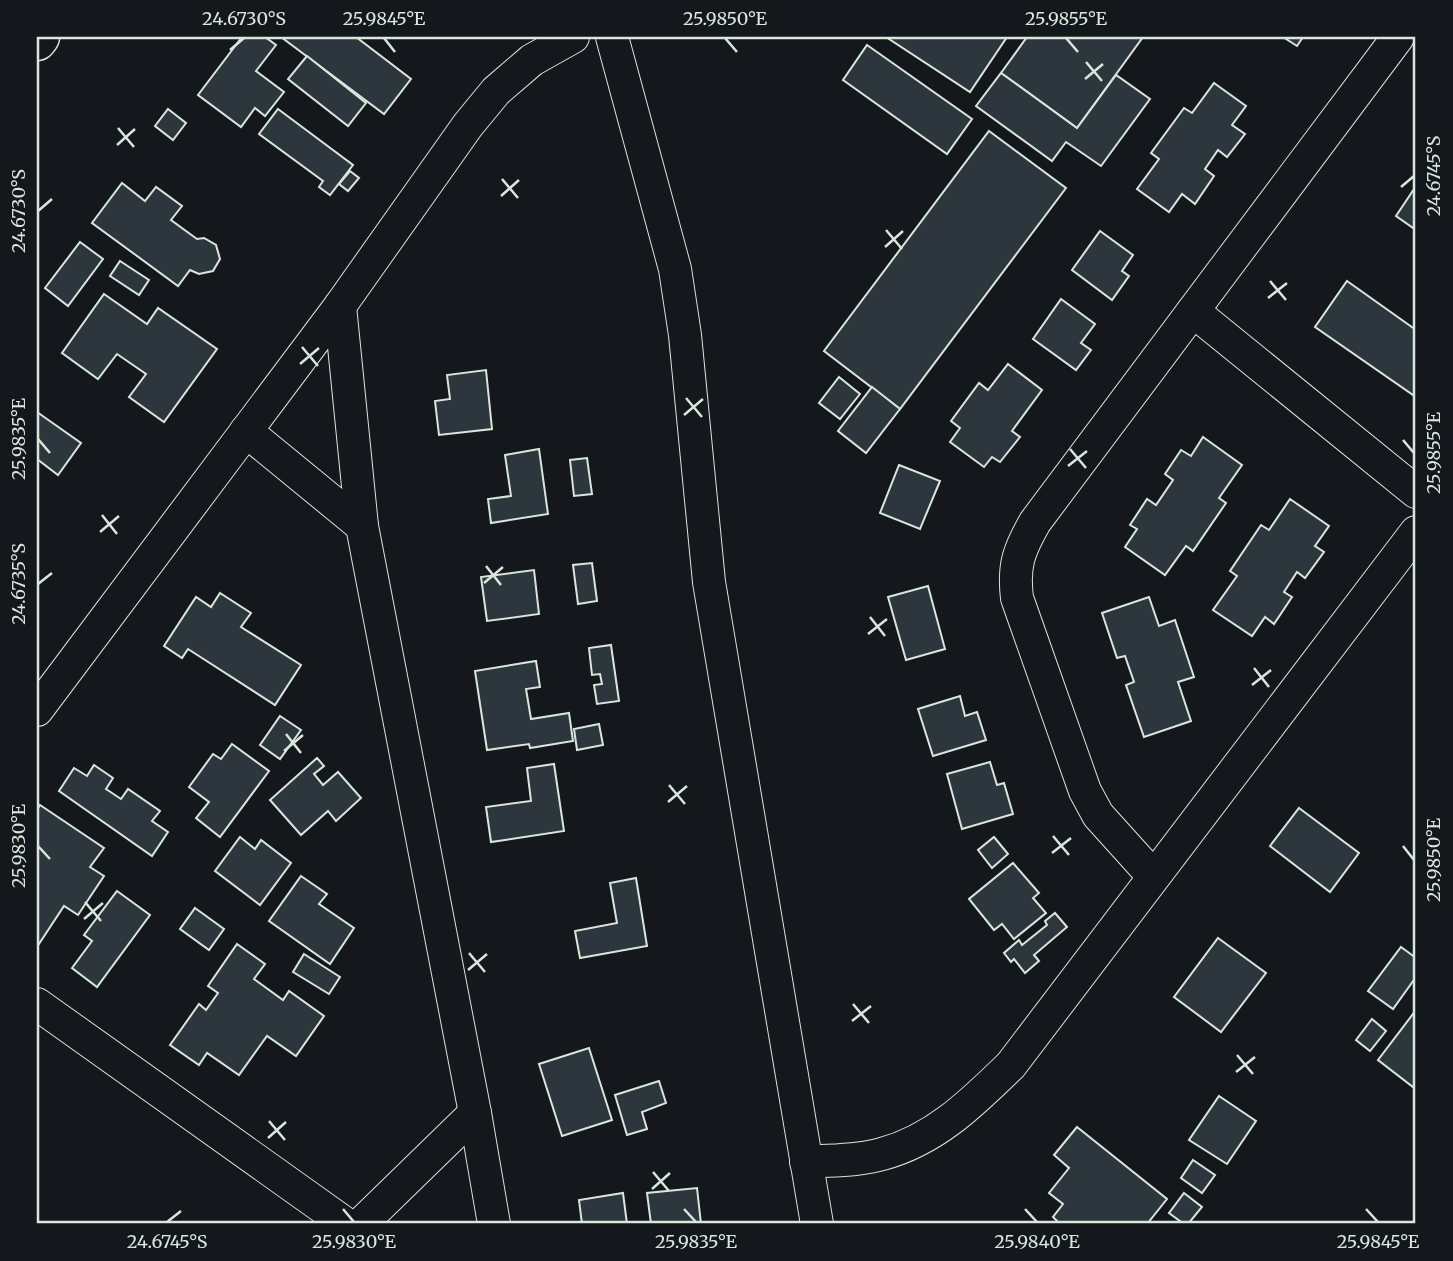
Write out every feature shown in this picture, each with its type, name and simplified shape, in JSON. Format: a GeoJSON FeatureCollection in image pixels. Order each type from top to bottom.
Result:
{"type":"FeatureCollection","features":[{"type":"Feature","properties":{"kind":"main road"},"geometry":{"type":"LineString","coordinates":[[37,41],[40,37]]}},
{"type":"Feature","properties":{"kind":"street"},"geometry":{"type":"LineString","coordinates":[[37,710],[340,306],[468,125],[496,92],[532,60],[573,37]]}},
{"type":"Feature","properties":{"kind":"street"},"geometry":{"type":"LineString","coordinates":[[612,37],[675,269],[688,362],[709,582],[817,1224]]}},
{"type":"Feature","properties":{"kind":"street"},"geometry":{"type":"LineString","coordinates":[[1153,876],[1098,815],[1085,791],[1017,598],[1014,576],[1019,549],[1035,522],[1398,37]]}},
{"type":"Feature","properties":{"kind":"street"},"geometry":{"type":"LineString","coordinates":[[340,306],[362,526],[494,1224]]}},
{"type":"Feature","properties":{"kind":"street"},"geometry":{"type":"LineString","coordinates":[[1193,311],[1416,492]]}},
{"type":"Feature","properties":{"kind":"street"},"geometry":{"type":"LineString","coordinates":[[246,431],[362,526]]}},
{"type":"Feature","properties":{"kind":"street"},"geometry":{"type":"LineString","coordinates":[[806,1162],[881,1155],[914,1143],[947,1123],[1011,1065],[1416,532]]}},
{"type":"Feature","properties":{"kind":"street"},"geometry":{"type":"LineString","coordinates":[[37,1004],[346,1224]]}},
{"type":"Feature","properties":{"kind":"street"},"geometry":{"type":"LineString","coordinates":[[361,1224],[475,1113]]}},
{"type":"Feature","properties":{"kind":"building"},"geometry":{"type":"Polygon","coordinates":[[[242,37],[265,37],[276,45],[256,71],[284,92],[265,116],[255,108],[241,127],[198,95],[242,37]]]}},
{"type":"Feature","properties":{"kind":"building"},"geometry":{"type":"Polygon","coordinates":[[[281,37],[356,37],[411,79],[384,114],[281,37]]]}},
{"type":"Feature","properties":{"kind":"building"},"geometry":{"type":"Polygon","coordinates":[[[886,37],[1007,37],[970,92],[886,37]]]}},
{"type":"Feature","properties":{"kind":"building"},"geometry":{"type":"Polygon","coordinates":[[[1027,37],[1143,37],[1077,128],[1001,73],[1027,37]]]}},
{"type":"Feature","properties":{"kind":"building"},"geometry":{"type":"Polygon","coordinates":[[[1283,37],[1303,37],[1297,46],[1283,37]]]}},
{"type":"Feature","properties":{"kind":"building"},"geometry":{"type":"Polygon","coordinates":[[[867,45],[972,119],[947,154],[843,80],[867,45]]]}},
{"type":"Feature","properties":{"kind":"building"},"geometry":{"type":"Polygon","coordinates":[[[307,56],[366,103],[348,126],[288,79],[307,56]]]}},
{"type":"Feature","properties":{"kind":"building"},"geometry":{"type":"Polygon","coordinates":[[[1001,73],[1077,128],[1116,75],[1150,99],[1101,166],[1066,142],[1052,161],[976,106],[1001,73]]]}},
{"type":"Feature","properties":{"kind":"building"},"geometry":{"type":"Polygon","coordinates":[[[1214,83],[1246,106],[1232,125],[1245,134],[1227,157],[1218,150],[1205,169],[1214,176],[1195,204],[1182,194],[1169,212],[1137,189],[1159,159],[1151,153],[1184,108],[1192,113],[1214,83]]]}},
{"type":"Feature","properties":{"kind":"building"},"geometry":{"type":"Polygon","coordinates":[[[168,109],[186,123],[173,140],[155,126],[168,109]]]}},
{"type":"Feature","properties":{"kind":"building"},"geometry":{"type":"Polygon","coordinates":[[[278,109],[353,165],[330,195],[319,187],[323,181],[259,134],[278,109]]]}},
{"type":"Feature","properties":{"kind":"building"},"geometry":{"type":"Polygon","coordinates":[[[989,131],[1066,188],[900,409],[824,351],[989,131]]]}},
{"type":"Feature","properties":{"kind":"building"},"geometry":{"type":"Polygon","coordinates":[[[350,171],[359,178],[348,191],[339,184],[350,171]]]}},
{"type":"Feature","properties":{"kind":"building"},"geometry":{"type":"Polygon","coordinates":[[[122,183],[145,201],[156,187],[182,206],[171,220],[197,239],[204,238],[216,245],[220,259],[213,271],[199,274],[190,270],[178,286],[92,223],[122,183]]]}},
{"type":"Feature","properties":{"kind":"building"},"geometry":{"type":"Polygon","coordinates":[[[1416,186],[1416,230],[1396,216],[1416,186]]]}},
{"type":"Feature","properties":{"kind":"building"},"geometry":{"type":"Polygon","coordinates":[[[1100,231],[1133,255],[1122,271],[1129,276],[1112,300],[1072,270],[1100,231]]]}},
{"type":"Feature","properties":{"kind":"building"},"geometry":{"type":"Polygon","coordinates":[[[80,242],[103,259],[68,306],[45,288],[80,242]]]}},
{"type":"Feature","properties":{"kind":"building"},"geometry":{"type":"Polygon","coordinates":[[[120,261],[149,280],[139,295],[110,276],[120,261]]]}},
{"type":"Feature","properties":{"kind":"building"},"geometry":{"type":"Polygon","coordinates":[[[1347,281],[1416,330],[1416,397],[1315,327],[1347,281]]]}},
{"type":"Feature","properties":{"kind":"building"},"geometry":{"type":"Polygon","coordinates":[[[104,294],[147,324],[158,308],[217,349],[164,422],[129,397],[146,374],[117,354],[98,379],[62,353],[104,294]]]}},
{"type":"Feature","properties":{"kind":"building"},"geometry":{"type":"Polygon","coordinates":[[[1061,299],[1095,324],[1081,343],[1091,350],[1076,370],[1033,339],[1061,299]]]}},
{"type":"Feature","properties":{"kind":"building"},"geometry":{"type":"Polygon","coordinates":[[[1008,364],[1042,390],[1012,431],[1020,437],[1000,462],[992,457],[984,467],[950,442],[960,428],[951,421],[979,383],[988,390],[1008,364]]]}},
{"type":"Feature","properties":{"kind":"building"},"geometry":{"type":"Polygon","coordinates":[[[486,370],[492,429],[439,435],[435,401],[450,399],[447,375],[486,370]]]}},
{"type":"Feature","properties":{"kind":"building"},"geometry":{"type":"Polygon","coordinates":[[[839,377],[860,394],[840,419],[819,403],[839,377]]]}},
{"type":"Feature","properties":{"kind":"building"},"geometry":{"type":"Polygon","coordinates":[[[872,387],[900,409],[866,453],[838,431],[872,387]]]}},
{"type":"Feature","properties":{"kind":"building"},"geometry":{"type":"Polygon","coordinates":[[[37,412],[81,443],[58,475],[37,459],[37,412]]]}},
{"type":"Feature","properties":{"kind":"building"},"geometry":{"type":"Polygon","coordinates":[[[1203,437],[1242,465],[1219,498],[1226,503],[1193,551],[1186,546],[1165,575],[1125,547],[1137,529],[1130,525],[1147,499],[1156,505],[1173,480],[1165,474],[1181,450],[1191,456],[1203,437]]]}},
{"type":"Feature","properties":{"kind":"building"},"geometry":{"type":"Polygon","coordinates":[[[539,449],[548,514],[491,523],[488,499],[511,496],[505,455],[539,449]]]}},
{"type":"Feature","properties":{"kind":"building"},"geometry":{"type":"Polygon","coordinates":[[[587,458],[592,494],[574,496],[570,460],[587,458]]]}},
{"type":"Feature","properties":{"kind":"building"},"geometry":{"type":"Polygon","coordinates":[[[899,465],[940,481],[920,529],[880,513],[899,465]]]}},
{"type":"Feature","properties":{"kind":"building"},"geometry":{"type":"Polygon","coordinates":[[[1290,499],[1329,526],[1315,546],[1324,552],[1305,578],[1297,572],[1284,592],[1292,597],[1274,624],[1265,617],[1252,636],[1213,610],[1237,576],[1230,571],[1261,525],[1269,530],[1290,499]]]}},
{"type":"Feature","properties":{"kind":"building"},"geometry":{"type":"Polygon","coordinates":[[[592,563],[597,601],[578,604],[573,565],[592,563]]]}},
{"type":"Feature","properties":{"kind":"building"},"geometry":{"type":"Polygon","coordinates":[[[534,570],[539,614],[487,621],[481,577],[534,570]]]}},
{"type":"Feature","properties":{"kind":"building"},"geometry":{"type":"Polygon","coordinates":[[[928,586],[945,649],[906,660],[888,597],[928,586]]]}},
{"type":"Feature","properties":{"kind":"building"},"geometry":{"type":"Polygon","coordinates":[[[220,593],[251,613],[241,627],[301,665],[275,705],[188,649],[182,658],[164,646],[196,597],[211,607],[220,593]]]}},
{"type":"Feature","properties":{"kind":"building"},"geometry":{"type":"Polygon","coordinates":[[[1149,597],[1159,626],[1175,620],[1194,677],[1178,682],[1191,721],[1144,737],[1126,685],[1134,682],[1125,656],[1117,658],[1102,613],[1149,597]]]}},
{"type":"Feature","properties":{"kind":"building"},"geometry":{"type":"Polygon","coordinates":[[[611,645],[619,701],[597,704],[594,685],[602,684],[600,674],[592,675],[589,648],[611,645]]]}},
{"type":"Feature","properties":{"kind":"building"},"geometry":{"type":"Polygon","coordinates":[[[536,661],[540,687],[526,689],[531,719],[569,713],[573,741],[530,748],[529,744],[487,750],[475,671],[536,661]]]}},
{"type":"Feature","properties":{"kind":"building"},"geometry":{"type":"Polygon","coordinates":[[[960,696],[965,716],[977,712],[986,740],[933,756],[918,709],[960,696]]]}},
{"type":"Feature","properties":{"kind":"building"},"geometry":{"type":"Polygon","coordinates":[[[280,716],[301,730],[280,759],[260,745],[280,716]]]}},
{"type":"Feature","properties":{"kind":"building"},"geometry":{"type":"Polygon","coordinates":[[[599,724],[603,745],[577,750],[574,729],[599,724]]]}},
{"type":"Feature","properties":{"kind":"building"},"geometry":{"type":"Polygon","coordinates":[[[232,744],[269,771],[220,837],[196,818],[209,802],[189,787],[213,754],[221,759],[232,744]]]}},
{"type":"Feature","properties":{"kind":"building"},"geometry":{"type":"Polygon","coordinates":[[[317,758],[324,766],[314,774],[323,785],[338,772],[361,798],[336,821],[328,811],[301,835],[270,800],[317,758]]]}},
{"type":"Feature","properties":{"kind":"building"},"geometry":{"type":"Polygon","coordinates":[[[990,762],[997,785],[1004,783],[1013,814],[962,829],[947,774],[990,762]]]}},
{"type":"Feature","properties":{"kind":"building"},"geometry":{"type":"Polygon","coordinates":[[[554,764],[564,831],[491,842],[486,807],[531,801],[527,768],[554,764]]]}},
{"type":"Feature","properties":{"kind":"building"},"geometry":{"type":"Polygon","coordinates":[[[94,765],[113,778],[106,789],[121,799],[128,789],[160,811],[152,821],[168,832],[152,856],[59,791],[74,768],[87,776],[94,765]]]}},
{"type":"Feature","properties":{"kind":"building"},"geometry":{"type":"Polygon","coordinates":[[[40,805],[104,848],[90,867],[104,876],[78,915],[64,906],[37,947],[37,810],[40,805]]]}},
{"type":"Feature","properties":{"kind":"building"},"geometry":{"type":"Polygon","coordinates":[[[1299,808],[1359,853],[1330,892],[1270,846],[1299,808]]]}},
{"type":"Feature","properties":{"kind":"building"},"geometry":{"type":"Polygon","coordinates":[[[240,837],[255,849],[261,840],[291,863],[260,905],[215,871],[240,837]]]}},
{"type":"Feature","properties":{"kind":"building"},"geometry":{"type":"Polygon","coordinates":[[[994,837],[1008,854],[992,868],[978,850],[994,837]]]}},
{"type":"Feature","properties":{"kind":"building"},"geometry":{"type":"Polygon","coordinates":[[[1013,863],[1039,893],[1033,898],[1046,913],[1014,939],[1002,924],[994,930],[969,899],[1013,863]]]}},
{"type":"Feature","properties":{"kind":"building"},"geometry":{"type":"Polygon","coordinates":[[[301,876],[327,894],[319,904],[354,928],[330,964],[269,921],[301,876]]]}},
{"type":"Feature","properties":{"kind":"building"},"geometry":{"type":"Polygon","coordinates":[[[636,878],[647,946],[580,958],[575,931],[617,923],[610,883],[636,878]]]}},
{"type":"Feature","properties":{"kind":"building"},"geometry":{"type":"Polygon","coordinates":[[[117,891],[150,915],[97,987],[72,968],[92,941],[84,935],[117,891]]]}},
{"type":"Feature","properties":{"kind":"building"},"geometry":{"type":"Polygon","coordinates":[[[195,908],[224,929],[209,950],[180,929],[195,908]]]}},
{"type":"Feature","properties":{"kind":"building"},"geometry":{"type":"Polygon","coordinates":[[[1055,913],[1067,927],[1034,955],[1039,961],[1025,973],[1014,959],[1011,962],[1004,953],[1019,940],[1022,945],[1047,925],[1045,921],[1055,913]]]}},
{"type":"Feature","properties":{"kind":"building"},"geometry":{"type":"Polygon","coordinates":[[[1218,938],[1266,973],[1221,1032],[1174,997],[1218,938]]]}},
{"type":"Feature","properties":{"kind":"building"},"geometry":{"type":"Polygon","coordinates":[[[237,944],[265,964],[254,979],[283,1000],[289,991],[324,1016],[296,1056],[267,1036],[239,1075],[207,1053],[199,1065],[170,1045],[199,1004],[206,1010],[218,993],[208,986],[237,944]]]}},
{"type":"Feature","properties":{"kind":"building"},"geometry":{"type":"Polygon","coordinates":[[[1401,947],[1416,958],[1416,977],[1393,1009],[1368,991],[1401,947]]]}},
{"type":"Feature","properties":{"kind":"building"},"geometry":{"type":"Polygon","coordinates":[[[304,954],[340,977],[329,994],[293,972],[304,954]]]}},
{"type":"Feature","properties":{"kind":"building"},"geometry":{"type":"Polygon","coordinates":[[[1416,1010],[1416,1083],[1413,1087],[1378,1060],[1416,1010]]]}},
{"type":"Feature","properties":{"kind":"building"},"geometry":{"type":"Polygon","coordinates":[[[1372,1019],[1386,1031],[1370,1051],[1356,1040],[1372,1019]]]}},
{"type":"Feature","properties":{"kind":"building"},"geometry":{"type":"Polygon","coordinates":[[[589,1048],[612,1120],[562,1136],[539,1064],[589,1048]]]}},
{"type":"Feature","properties":{"kind":"building"},"geometry":{"type":"Polygon","coordinates":[[[659,1081],[666,1103],[642,1112],[647,1129],[627,1135],[615,1095],[659,1081]]]}},
{"type":"Feature","properties":{"kind":"building"},"geometry":{"type":"Polygon","coordinates":[[[1219,1096],[1256,1121],[1227,1164],[1189,1140],[1219,1096]]]}},
{"type":"Feature","properties":{"kind":"building"},"geometry":{"type":"Polygon","coordinates":[[[1077,1127],[1167,1199],[1147,1224],[1060,1224],[1053,1217],[1063,1204],[1049,1193],[1069,1168],[1054,1155],[1077,1127]]]}},
{"type":"Feature","properties":{"kind":"building"},"geometry":{"type":"Polygon","coordinates":[[[1193,1160],[1215,1175],[1202,1193],[1181,1178],[1193,1160]]]}},
{"type":"Feature","properties":{"kind":"building"},"geometry":{"type":"Polygon","coordinates":[[[697,1188],[701,1224],[651,1224],[647,1193],[697,1188]]]}},
{"type":"Feature","properties":{"kind":"building"},"geometry":{"type":"Polygon","coordinates":[[[623,1193],[627,1224],[582,1224],[579,1200],[623,1193]]]}},
{"type":"Feature","properties":{"kind":"building"},"geometry":{"type":"Polygon","coordinates":[[[1184,1193],[1202,1207],[1188,1224],[1169,1213],[1184,1193]]]}}]}
